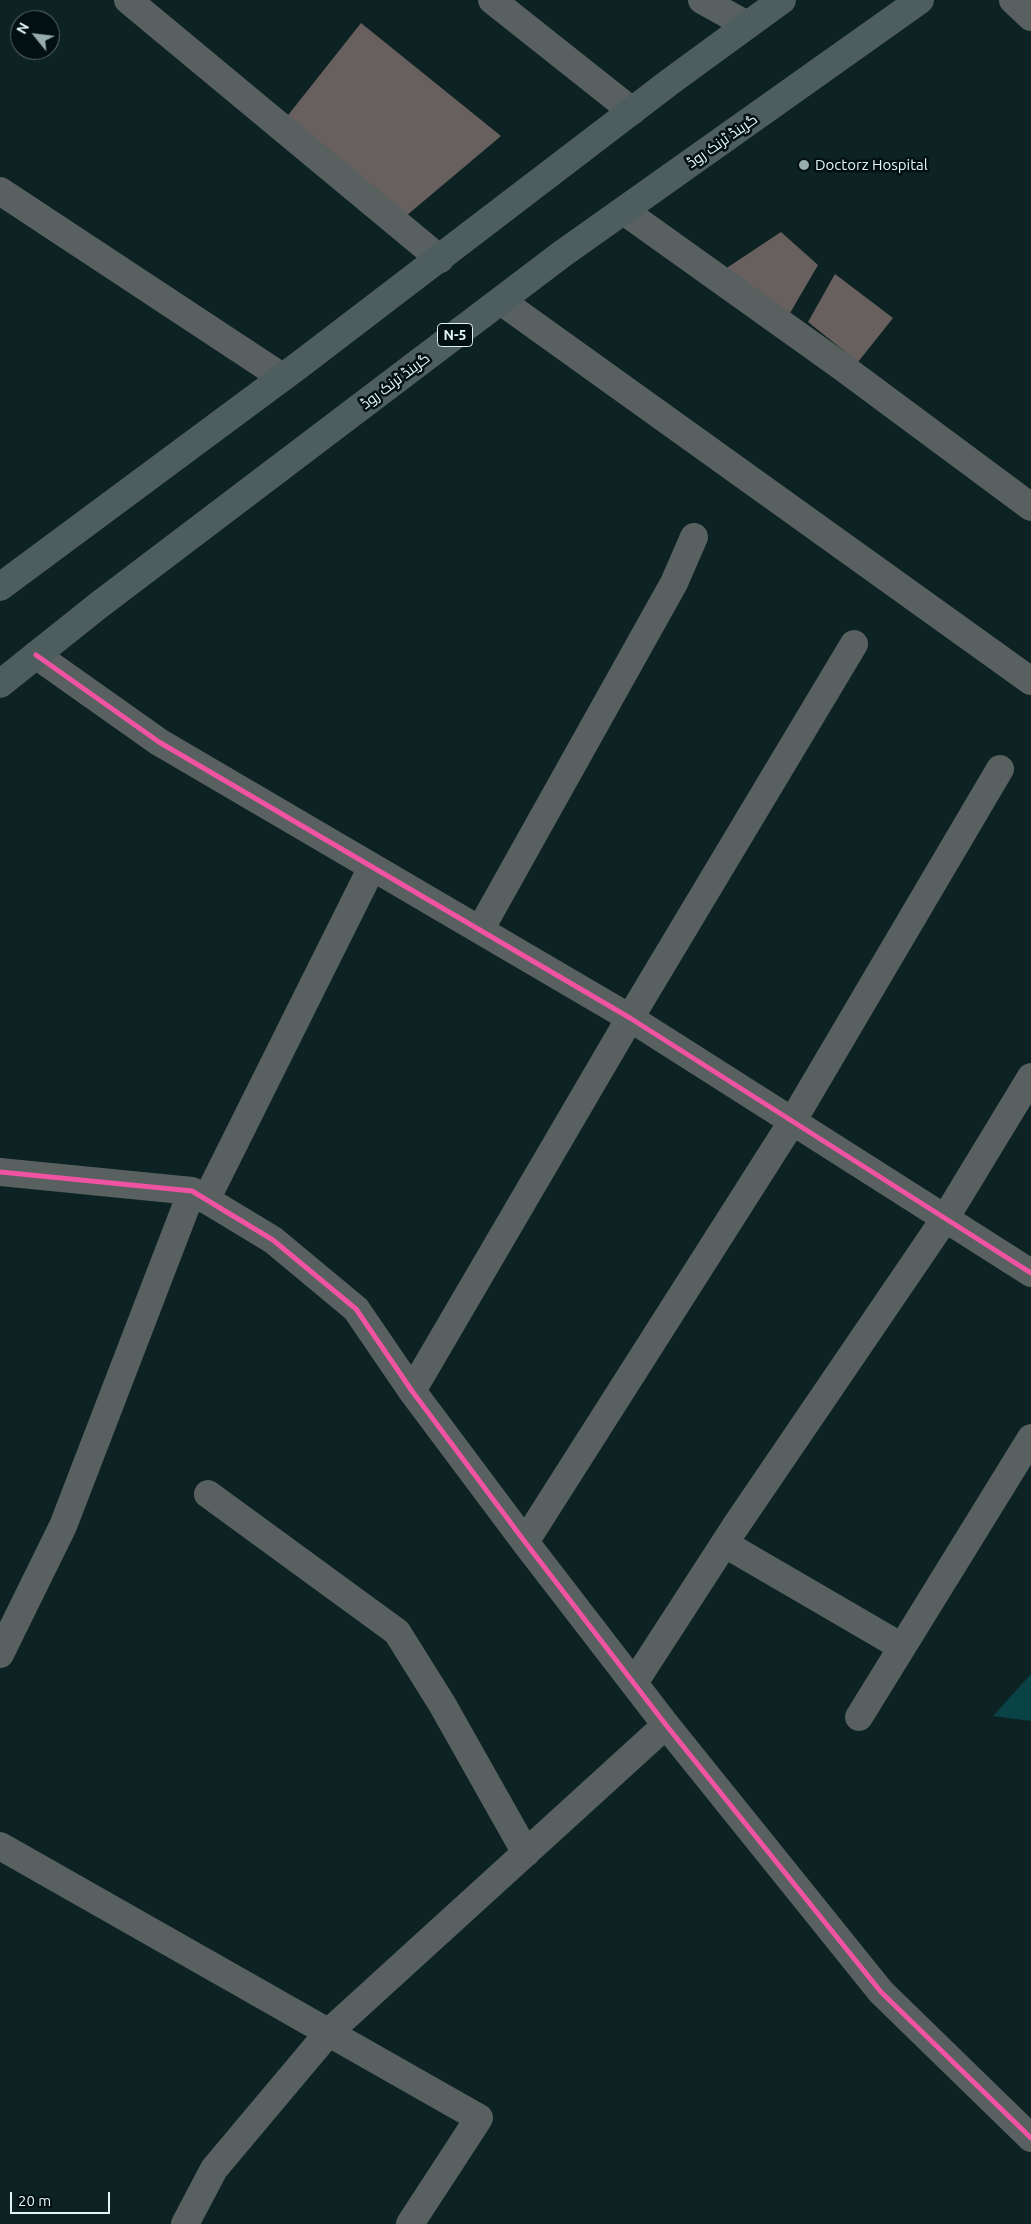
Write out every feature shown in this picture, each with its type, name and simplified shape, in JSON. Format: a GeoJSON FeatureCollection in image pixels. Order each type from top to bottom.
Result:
{"type":"FeatureCollection","features":[{"type":"Feature","properties":{"kind":"highway"},"geometry":{"type":"LineString","coordinates":[[0,587],[440,260],[632,111],[782,0]]}},
{"type":"Feature","properties":{"kind":"highway","name":"گرینڈ ٹرنک روڈ"},"geometry":{"type":"LineString","coordinates":[[0,684],[98,605],[501,300],[920,0]]}},
{"type":"Feature","properties":{"kind":"street"},"geometry":{"type":"LineString","coordinates":[[128,0],[440,260]]}},
{"type":"Feature","properties":{"kind":"street"},"geometry":{"type":"LineString","coordinates":[[492,0],[632,111]]}},
{"type":"Feature","properties":{"kind":"street"},"geometry":{"type":"LineString","coordinates":[[702,0],[747,25]]}},
{"type":"Feature","properties":{"kind":"street"},"geometry":{"type":"LineString","coordinates":[[1013,0],[1031,17]]}},
{"type":"Feature","properties":{"kind":"street"},"geometry":{"type":"LineString","coordinates":[[0,191],[282,378]]}},
{"type":"Feature","properties":{"kind":"street"},"geometry":{"type":"LineString","coordinates":[[624,211],[841,366],[1031,507]]}},
{"type":"Feature","properties":{"kind":"street"},"geometry":{"type":"LineString","coordinates":[[501,300],[1031,682]]}},
{"type":"Feature","properties":{"kind":"street"},"geometry":{"type":"LineString","coordinates":[[480,930],[674,583],[694,537]]}},
{"type":"Feature","properties":{"kind":"street"},"geometry":{"type":"LineString","coordinates":[[412,1391],[630,1018],[854,644]]}},
{"type":"Feature","properties":{"kind":"street"},"geometry":{"type":"LineString","coordinates":[[36,655],[159,742],[630,1018],[1031,1273]]}},
{"type":"Feature","properties":{"kind":"street"},"geometry":{"type":"LineString","coordinates":[[525,1542],[792,1122],[1000,769]]}},
{"type":"Feature","properties":{"kind":"street"},"geometry":{"type":"LineString","coordinates":[[0,1654],[63,1526],[199,1195],[372,867]]}},
{"type":"Feature","properties":{"kind":"street"},"geometry":{"type":"LineString","coordinates":[[634,1683],[725,1544],[946,1218],[1031,1077]]}},
{"type":"Feature","properties":{"kind":"street"},"geometry":{"type":"LineString","coordinates":[[0,1172],[199,1195],[273,1240],[356,1309],[412,1391],[525,1542],[666,1725],[881,1992],[1031,2138]]}},
{"type":"Feature","properties":{"kind":"street"},"geometry":{"type":"LineString","coordinates":[[859,1717],[1031,1438]]}},
{"type":"Feature","properties":{"kind":"street"},"geometry":{"type":"LineString","coordinates":[[208,1494],[397,1632],[442,1704],[526,1854]]}},
{"type":"Feature","properties":{"kind":"street"},"geometry":{"type":"LineString","coordinates":[[725,1544],[902,1647]]}},
{"type":"Feature","properties":{"kind":"street"},"geometry":{"type":"LineString","coordinates":[[185,2224],[214,2169],[329,2032],[666,1725]]}},
{"type":"Feature","properties":{"kind":"street"},"geometry":{"type":"LineString","coordinates":[[0,1846],[479,2118],[410,2224]]}},
{"type":"Feature","properties":{"kind":"shaded area"},"geometry":{"type":"Polygon","coordinates":[[[1031,1674],[1031,1721],[993,1716],[1031,1674]]]}},
{"type":"Feature","properties":{"kind":"building"},"geometry":{"type":"Polygon","coordinates":[[[361,23],[501,136],[406,216],[285,119],[361,23]]]}},
{"type":"Feature","properties":{"kind":"building"},"geometry":{"type":"Polygon","coordinates":[[[781,232],[818,265],[790,313],[725,269],[781,232]]]}},
{"type":"Feature","properties":{"kind":"building"},"geometry":{"type":"Polygon","coordinates":[[[835,274],[893,318],[858,362],[808,322],[835,274]]]}},
{"type":"Feature","properties":{"kind":"cycle path"},"geometry":{"type":"LineString","coordinates":[[36,655],[159,742],[630,1018],[1031,1273]]}},
{"type":"Feature","properties":{"kind":"cycle path"},"geometry":{"type":"LineString","coordinates":[[0,1172],[192,1191],[273,1240],[356,1309],[412,1391],[525,1542],[666,1725],[881,1992],[1031,2138]]}},
{"type":"Feature","properties":{"kind":"place","name":"Doctorz Hospital"},"geometry":{"type":"Point","coordinates":[804,165]}}]}
